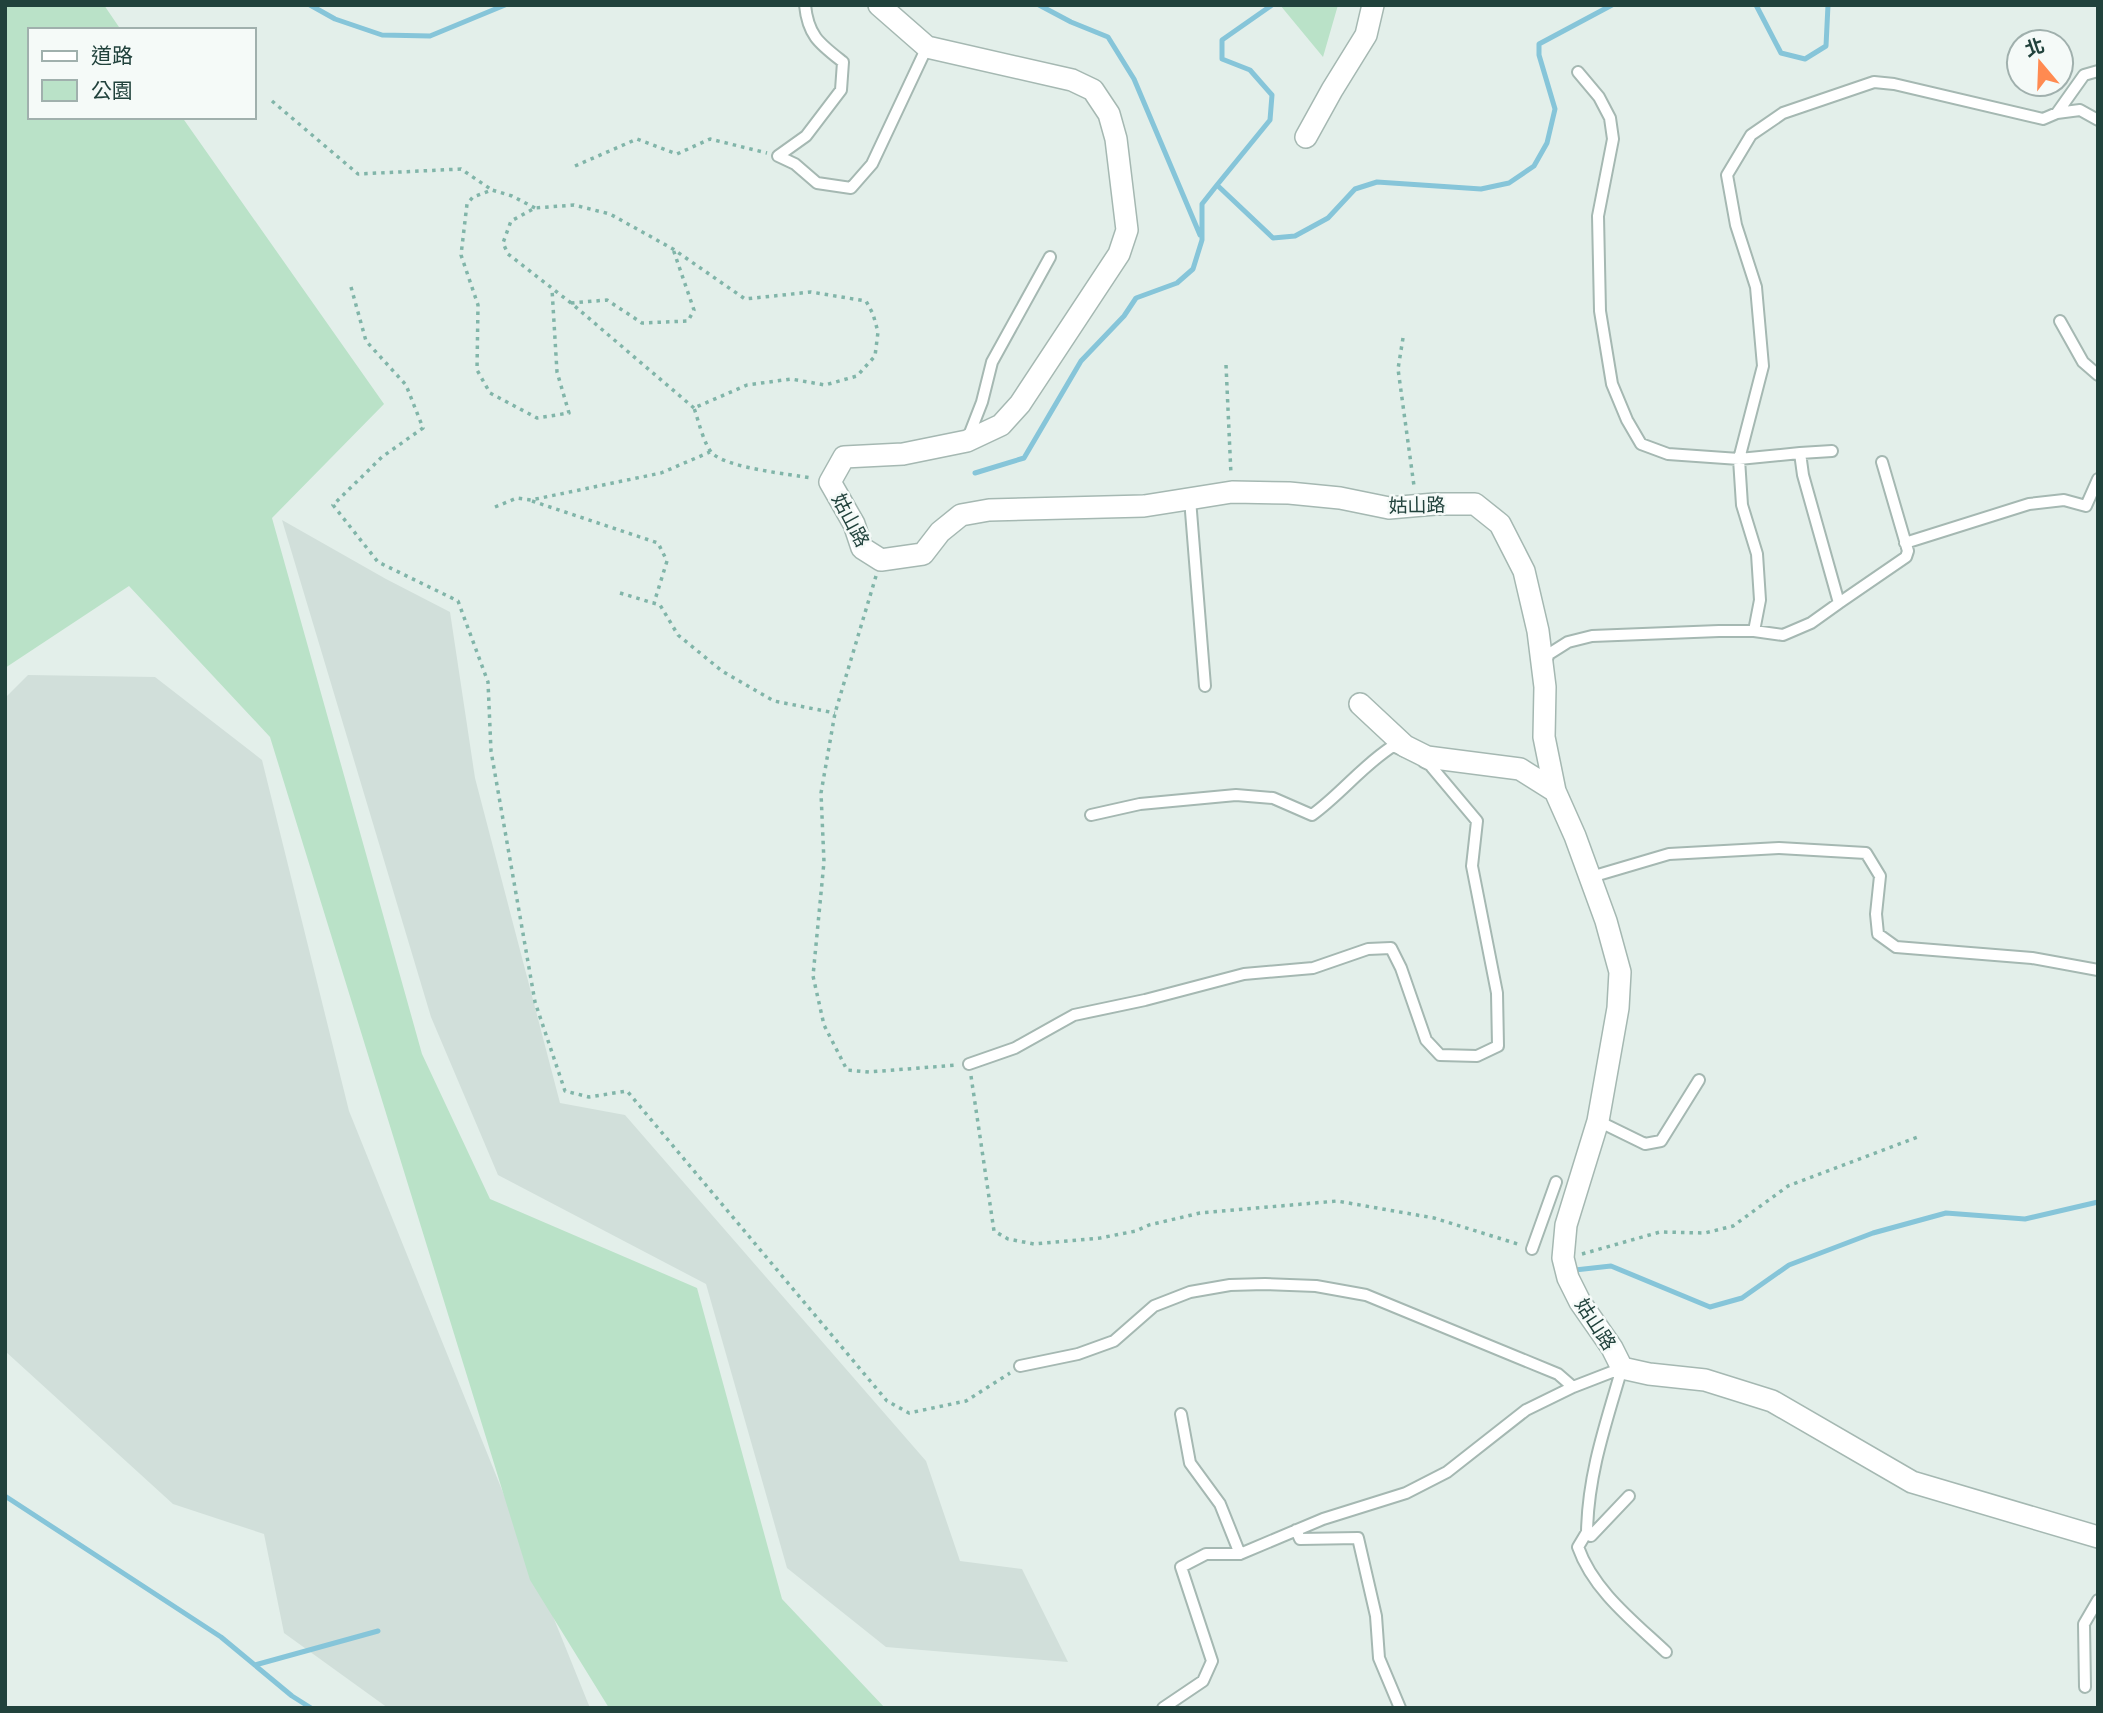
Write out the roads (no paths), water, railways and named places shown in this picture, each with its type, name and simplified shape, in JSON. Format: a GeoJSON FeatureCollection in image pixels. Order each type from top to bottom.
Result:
{"type":"FeatureCollection","features":[{"type":"Feature","properties":{"kind":"street","name":"姑山路"},"geometry":{"type":"LineString","coordinates":[[879,5],[927,47],[1072,80],[1093,90],[1109,114],[1116,139],[1127,230],[1119,254],[1020,404],[1001,425],[967,441],[903,454],[844,457],[830,482],[854,524],[862,548],[880,561],[923,554],[940,532],[961,515],[989,510],[1144,506],[1232,492],[1289,493],[1340,498],[1389,508],[1475,504],[1500,524],[1524,570],[1538,631],[1545,687],[1544,737],[1555,791],[1591,877],[1620,972],[1618,1008],[1598,1121],[1566,1225],[1563,1258],[1568,1278],[1580,1302],[1612,1348],[1622,1368],[1705,1380],[1772,1401],[1912,1482],[2098,1537]]}},
{"type":"Feature","properties":{"kind":"street"},"geometry":{"type":"LineString","coordinates":[[1307,137],[1366,35],[1373,5]]}},
{"type":"Feature","properties":{"kind":"street"},"geometry":{"type":"LineString","coordinates":[[1360,704],[1405,746],[1427,757],[1520,769],[1555,791]]}},
{"type":"Feature","properties":{"kind":"lane"},"geometry":{"type":"LineString","coordinates":[[805,5],[807,22],[819,43],[843,62],[841,90],[806,136],[778,156],[795,163],[817,183],[851,188],[872,164],[927,47]]}},
{"type":"Feature","properties":{"kind":"lane"},"geometry":{"type":"LineString","coordinates":[[2057,113],[2084,75],[2098,71]]}},
{"type":"Feature","properties":{"kind":"lane"},"geometry":{"type":"LineString","coordinates":[[1578,72],[1599,97],[1611,118],[1613,139],[1598,216],[1600,311],[1612,384],[1627,420],[1641,444],[1668,454],[1739,459],[1832,450]]}},
{"type":"Feature","properties":{"kind":"lane"},"geometry":{"type":"LineString","coordinates":[[1755,631],[1760,600],[1757,554],[1742,505],[1739,459],[1763,366],[1756,287],[1735,225],[1727,175],[1751,135],[1783,113],[1874,82],[1894,84],[2043,119],[2057,113],[2080,110],[2098,120]]}},
{"type":"Feature","properties":{"kind":"lane"},"geometry":{"type":"LineString","coordinates":[[967,441],[982,402],[992,362],[1050,257]]}},
{"type":"Feature","properties":{"kind":"lane"},"geometry":{"type":"LineString","coordinates":[[2060,321],[2083,362],[2098,375]]}},
{"type":"Feature","properties":{"kind":"lane"},"geometry":{"type":"LineString","coordinates":[[1800,453],[1803,475],[1839,603]]}},
{"type":"Feature","properties":{"kind":"lane"},"geometry":{"type":"LineString","coordinates":[[1542,670],[1549,654],[1568,642],[1592,636],[1719,631],[1755,631],[1783,635],[1811,623],[1906,557],[1908,551],[1882,462]]}},
{"type":"Feature","properties":{"kind":"lane"},"geometry":{"type":"LineString","coordinates":[[1905,543],[2029,504],[2064,500],[2092,506],[2098,479]]}},
{"type":"Feature","properties":{"kind":"lane"},"geometry":{"type":"LineString","coordinates":[[1190,499],[1205,686]]}},
{"type":"Feature","properties":{"kind":"lane"},"geometry":{"type":"LineString","coordinates":[[969,1064],[1015,1048],[1074,1015],[1244,974],[1312,968],[1368,949],[1391,948],[1401,968],[1426,1040],[1440,1055],[1477,1056],[1498,1045],[1497,993],[1472,866],[1477,821],[1430,765],[1393,746],[1374,758],[1332,801],[1312,815],[1273,799],[1236,795],[1140,804],[1091,815]]}},
{"type":"Feature","properties":{"kind":"lane"},"geometry":{"type":"LineString","coordinates":[[1591,877],[1669,854],[1779,848],[1866,853],[1880,876],[1876,914],[1878,934],[1896,947],[2032,958],[2098,971]]}},
{"type":"Feature","properties":{"kind":"lane"},"geometry":{"type":"LineString","coordinates":[[1598,1121],[1645,1144],[1661,1141],[1699,1080]]}},
{"type":"Feature","properties":{"kind":"lane"},"geometry":{"type":"LineString","coordinates":[[1532,1249],[1556,1182]]}},
{"type":"Feature","properties":{"kind":"lane"},"geometry":{"type":"LineString","coordinates":[[1020,1366],[1078,1354],[1114,1341],[1154,1306],[1190,1292],[1230,1285],[1265,1284],[1316,1286],[1366,1295],[1558,1374],[1573,1387]]}},
{"type":"Feature","properties":{"kind":"lane"},"geometry":{"type":"LineString","coordinates":[[1163,1708],[1203,1681],[1212,1661],[1181,1567],[1206,1554],[1240,1554],[1296,1530],[1406,1493],[1447,1472],[1526,1410],[1573,1387],[1622,1368]]}},
{"type":"Feature","properties":{"kind":"lane"},"geometry":{"type":"LineString","coordinates":[[1622,1368],[1593,1464],[1587,1506],[1587,1532],[1578,1547],[1584,1563],[1613,1602],[1666,1652]]}},
{"type":"Feature","properties":{"kind":"lane"},"geometry":{"type":"LineString","coordinates":[[1181,1414],[1190,1463],[1220,1504],[1240,1554]]}},
{"type":"Feature","properties":{"kind":"lane"},"geometry":{"type":"LineString","coordinates":[[1587,1532],[1591,1535],[1629,1496]]}},
{"type":"Feature","properties":{"kind":"lane"},"geometry":{"type":"LineString","coordinates":[[1296,1530],[1300,1539],[1358,1538],[1376,1616],[1379,1658],[1400,1708]]}},
{"type":"Feature","properties":{"kind":"lane"},"geometry":{"type":"LineString","coordinates":[[2085,1688],[2084,1624],[2098,1600]]}},
{"type":"Feature","properties":{"kind":"waterway"},"geometry":{"type":"LineString","coordinates":[[310,5],[335,19],[382,35],[430,36],[505,5]]}},
{"type":"Feature","properties":{"kind":"waterway"},"geometry":{"type":"LineString","coordinates":[[1039,5],[1108,37],[1134,79],[1200,235]]}},
{"type":"Feature","properties":{"kind":"waterway"},"geometry":{"type":"LineString","coordinates":[[1272,5],[1222,40],[1222,59],[1250,70],[1272,95],[1270,120],[1217,185],[1273,238],[1295,236],[1328,218],[1355,189],[1377,182],[1481,189],[1509,183],[1534,166],[1547,143],[1555,109],[1539,55],[1539,44],[1612,5]]}},
{"type":"Feature","properties":{"kind":"waterway"},"geometry":{"type":"LineString","coordinates":[[1756,5],[1781,53],[1805,59],[1826,46],[1828,5]]}},
{"type":"Feature","properties":{"kind":"waterway"},"geometry":{"type":"LineString","coordinates":[[975,473],[1024,458],[1081,361],[1124,316],[1136,298],[1177,283],[1193,269],[1202,240],[1202,204],[1217,185]]}},
{"type":"Feature","properties":{"kind":"waterway"},"geometry":{"type":"LineString","coordinates":[[1575,1270],[1611,1266],[1710,1307],[1742,1298],[1789,1265],[1873,1233],[1946,1213],[2025,1219],[2098,1202]]}},
{"type":"Feature","properties":{"kind":"waterway"},"geometry":{"type":"LineString","coordinates":[[5,1496],[221,1637],[292,1696],[311,1708]]}},
{"type":"Feature","properties":{"kind":"waterway"},"geometry":{"type":"LineString","coordinates":[[255,1665],[378,1631]]}}]}
